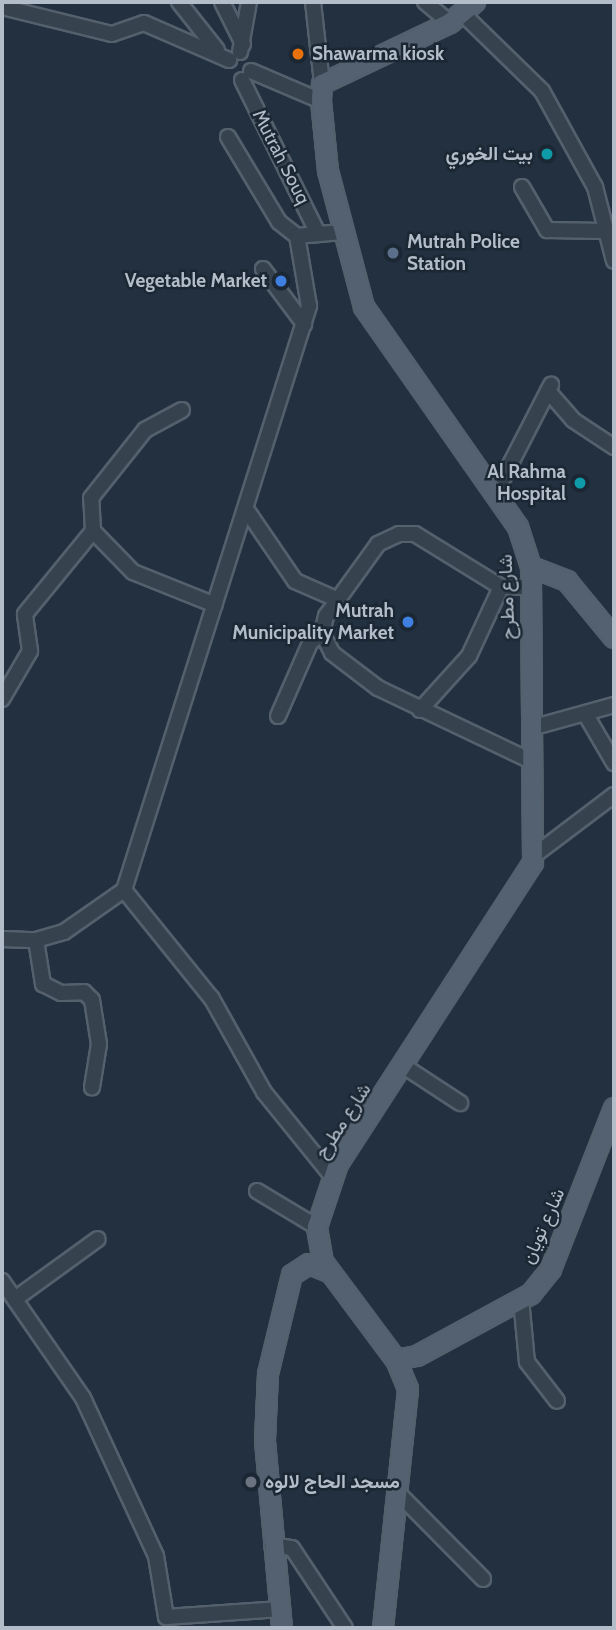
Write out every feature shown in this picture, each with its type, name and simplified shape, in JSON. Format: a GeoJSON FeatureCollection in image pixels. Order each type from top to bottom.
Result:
{"type":"FeatureCollection","features":[{"type":"Feature","properties":{"kind":"main road"},"geometry":{"type":"LineString","coordinates":[[322,92],[463,13]]}},
{"type":"Feature","properties":{"kind":"main road","name":"شارع مطرح"},"geometry":{"type":"LineString","coordinates":[[322,92],[342,232],[371,321],[523,536],[531,567],[531,729],[536,854],[525,881],[332,1176],[317,1227],[319,1254],[396,1360],[410,1409],[383,1628]]}},
{"type":"Feature","properties":{"kind":"main road"},"geometry":{"type":"LineString","coordinates":[[531,567],[567,581],[614,638]]}},
{"type":"Feature","properties":{"kind":"main road","name":"شارع تويان"},"geometry":{"type":"LineString","coordinates":[[396,1360],[417,1356],[521,1299],[551,1269],[614,1108]]}},
{"type":"Feature","properties":{"kind":"main road"},"geometry":{"type":"LineString","coordinates":[[282,1628],[272,1545],[264,1422],[275,1337],[296,1269],[316,1264],[331,1273]]}},
{"type":"Feature","properties":{"kind":"street"},"geometry":{"type":"LineString","coordinates":[[178,2],[234,53]]}},
{"type":"Feature","properties":{"kind":"street"},"geometry":{"type":"LineString","coordinates":[[222,2],[234,53]]}},
{"type":"Feature","properties":{"kind":"street"},"geometry":{"type":"LineString","coordinates":[[234,53],[249,2]]}},
{"type":"Feature","properties":{"kind":"street"},"geometry":{"type":"LineString","coordinates":[[313,2],[322,92]]}},
{"type":"Feature","properties":{"kind":"street"},"geometry":{"type":"LineString","coordinates":[[425,2],[463,13],[542,91],[596,187],[614,261]]}},
{"type":"Feature","properties":{"kind":"street"},"geometry":{"type":"LineString","coordinates":[[3,4],[111,34],[144,23],[234,53]]}},
{"type":"Feature","properties":{"kind":"street","name":"Mutrah Souq"},"geometry":{"type":"LineString","coordinates":[[318,233],[247,76],[322,92]]}},
{"type":"Feature","properties":{"kind":"street"},"geometry":{"type":"LineString","coordinates":[[2,939],[36,940],[90,919],[124,890],[215,605],[248,512],[304,324],[309,292],[297,236],[279,222],[228,137]]}},
{"type":"Feature","properties":{"kind":"street"},"geometry":{"type":"LineString","coordinates":[[522,187],[547,230],[605,230]]}},
{"type":"Feature","properties":{"kind":"street"},"geometry":{"type":"LineString","coordinates":[[297,236],[342,232]]}},
{"type":"Feature","properties":{"kind":"street"},"geometry":{"type":"LineString","coordinates":[[263,269],[304,324]]}},
{"type":"Feature","properties":{"kind":"street"},"geometry":{"type":"LineString","coordinates":[[495,494],[550,388],[572,420],[614,447]]}},
{"type":"Feature","properties":{"kind":"street"},"geometry":{"type":"LineString","coordinates":[[182,410],[151,424],[120,458],[91,498],[93,531],[132,572],[215,605]]}},
{"type":"Feature","properties":{"kind":"street"},"geometry":{"type":"LineString","coordinates":[[248,512],[295,581],[338,600]]}},
{"type":"Feature","properties":{"kind":"street"},"geometry":{"type":"LineString","coordinates":[[2,699],[30,651],[24,614],[93,531]]}},
{"type":"Feature","properties":{"kind":"street"},"geometry":{"type":"LineString","coordinates":[[278,716],[310,643],[322,633],[338,600],[378,544],[399,534],[415,534],[501,587],[530,587]]}},
{"type":"Feature","properties":{"kind":"street"},"geometry":{"type":"LineString","coordinates":[[420,710],[469,656],[501,587]]}},
{"type":"Feature","properties":{"kind":"street"},"geometry":{"type":"LineString","coordinates":[[322,633],[332,653],[420,710],[533,762]]}},
{"type":"Feature","properties":{"kind":"street"},"geometry":{"type":"LineString","coordinates":[[531,729],[614,705]]}},
{"type":"Feature","properties":{"kind":"street"},"geometry":{"type":"LineString","coordinates":[[586,715],[614,763]]}},
{"type":"Feature","properties":{"kind":"street"},"geometry":{"type":"LineString","coordinates":[[536,854],[614,795]]}},
{"type":"Feature","properties":{"kind":"street"},"geometry":{"type":"LineString","coordinates":[[124,890],[212,999],[264,1092],[332,1176]]}},
{"type":"Feature","properties":{"kind":"street"},"geometry":{"type":"LineString","coordinates":[[36,940],[43,984],[61,993],[84,992],[92,1000],[99,1044],[92,1087]]}},
{"type":"Feature","properties":{"kind":"street"},"geometry":{"type":"LineString","coordinates":[[405,1067],[460,1103]]}},
{"type":"Feature","properties":{"kind":"street"},"geometry":{"type":"LineString","coordinates":[[257,1191],[317,1227]]}},
{"type":"Feature","properties":{"kind":"street"},"geometry":{"type":"LineString","coordinates":[[15,1299],[98,1239]]}},
{"type":"Feature","properties":{"kind":"street"},"geometry":{"type":"LineString","coordinates":[[2,1281],[83,1398],[156,1556],[166,1617],[281,1608]]}},
{"type":"Feature","properties":{"kind":"street"},"geometry":{"type":"LineString","coordinates":[[521,1299],[527,1362],[557,1401]]}},
{"type":"Feature","properties":{"kind":"street"},"geometry":{"type":"LineString","coordinates":[[398,1493],[483,1579]]}},
{"type":"Feature","properties":{"kind":"street"},"geometry":{"type":"LineString","coordinates":[[272,1545],[292,1548],[345,1628]]}},
{"type":"Feature","properties":{"kind":"place","name":"Shawarma kiosk"},"geometry":{"type":"Point","coordinates":[298,54]}},
{"type":"Feature","properties":{"kind":"place","name":"بيت الخوري"},"geometry":{"type":"Point","coordinates":[547,154]}},
{"type":"Feature","properties":{"kind":"place","name":"Mutrah Police Station"},"geometry":{"type":"Point","coordinates":[393,253]}},
{"type":"Feature","properties":{"kind":"place","name":"Vegetable Market"},"geometry":{"type":"Point","coordinates":[281,281]}},
{"type":"Feature","properties":{"kind":"place","name":"Al Rahma Hospital"},"geometry":{"type":"Point","coordinates":[580,483]}},
{"type":"Feature","properties":{"kind":"place","name":"Mutrah Municipality Market"},"geometry":{"type":"Point","coordinates":[408,622]}},
{"type":"Feature","properties":{"kind":"place","name":"مسجد الحاج لالوه"},"geometry":{"type":"Point","coordinates":[251,1482]}}]}
